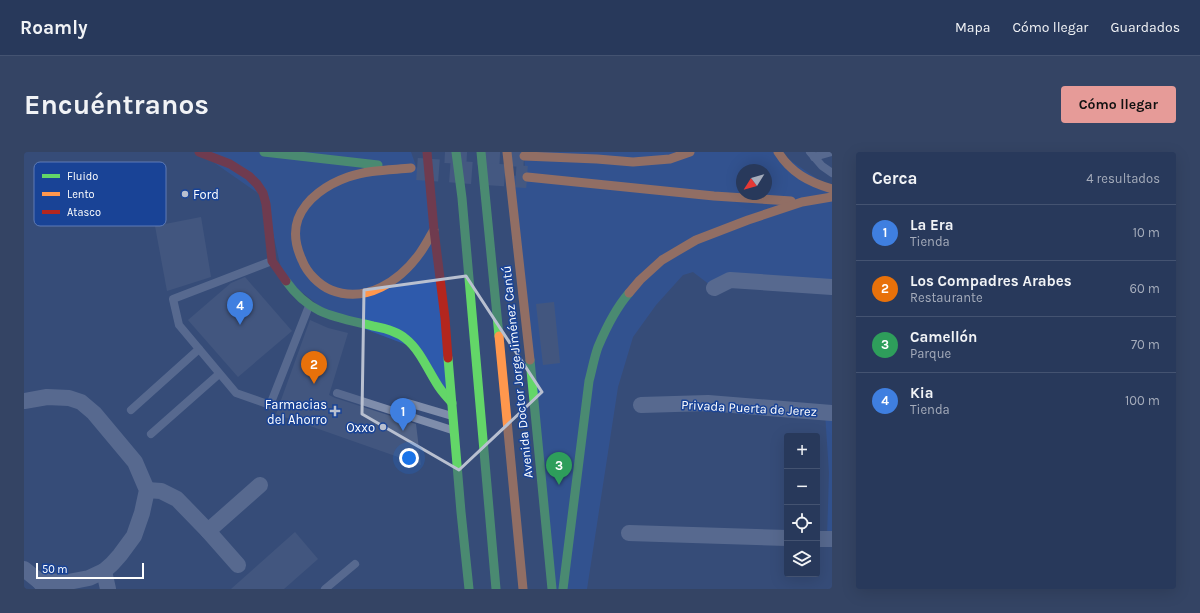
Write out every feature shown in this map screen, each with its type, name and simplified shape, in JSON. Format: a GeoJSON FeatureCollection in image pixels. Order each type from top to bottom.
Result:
{"type":"FeatureCollection","features":[{"type":"Feature","properties":{"kind":"main road"},"geometry":{"type":"LineString","coordinates":[[199,152],[233,165],[253,179],[260,188],[265,198],[272,260],[294,292],[310,306],[333,317],[388,329],[408,339],[438,386],[452,403]]}},
{"type":"Feature","properties":{"kind":"main road"},"geometry":{"type":"LineString","coordinates":[[264,152],[414,169],[366,172],[348,177],[326,188],[314,197],[305,208],[299,217],[296,228],[298,254],[311,274],[319,283],[329,290],[352,295],[370,292],[389,282],[406,269],[423,249],[434,230]]}},
{"type":"Feature","properties":{"kind":"main road"},"geometry":{"type":"LineString","coordinates":[[427,152],[434,230],[445,318],[461,512],[469,587]]}},
{"type":"Feature","properties":{"kind":"main road"},"geometry":{"type":"LineString","coordinates":[[456,152],[462,198],[493,585]]}},
{"type":"Feature","properties":{"kind":"main road","name":"Avenida Doctor Jorge Jiménez Cantú"},"geometry":{"type":"LineString","coordinates":[[481,152],[523,589]]}},
{"type":"Feature","properties":{"kind":"main road","name":"Avenida Doctor Jorge Jiménez Cantú"},"geometry":{"type":"LineString","coordinates":[[507,152],[535,410],[552,589]]}},
{"type":"Feature","properties":{"kind":"main road"},"geometry":{"type":"LineString","coordinates":[[524,156],[633,162],[670,158],[690,152]]}},
{"type":"Feature","properties":{"kind":"main road"},"geometry":{"type":"LineString","coordinates":[[778,152],[782,160],[795,173],[818,185],[832,189]]}},
{"type":"Feature","properties":{"kind":"main road"},"geometry":{"type":"LineString","coordinates":[[527,177],[714,196],[802,202]]}},
{"type":"Feature","properties":{"kind":"main road"},"geometry":{"type":"LineString","coordinates":[[563,589],[589,381],[598,348],[613,316],[623,300],[640,280],[662,260],[696,240],[748,220],[802,202],[832,197]]}},
{"type":"Feature","properties":{"kind":"main road"},"geometry":{"type":"LineString","coordinates":[[516,311],[520,274]]}},
{"type":"Feature","properties":{"kind":"main road"},"geometry":{"type":"LineString","coordinates":[[505,410],[510,364]]}},
{"type":"Feature","properties":{"kind":"street"},"geometry":{"type":"LineString","coordinates":[[714,288],[730,280],[832,287]]}},
{"type":"Feature","properties":{"kind":"street"},"geometry":{"type":"LineString","coordinates":[[24,401],[47,397],[69,398],[81,402],[94,413],[135,462],[147,490],[142,513],[134,536],[120,556],[104,571],[89,578],[42,585],[24,569]]}},
{"type":"Feature","properties":{"kind":"street","name":"Privada Puerta de Jerez"},"geometry":{"type":"LineString","coordinates":[[641,405],[708,403],[832,413]]}},
{"type":"Feature","properties":{"kind":"street"},"geometry":{"type":"LineString","coordinates":[[208,531],[260,485]]}},
{"type":"Feature","properties":{"kind":"street"},"geometry":{"type":"LineString","coordinates":[[147,490],[161,491],[177,500],[208,531],[238,565]]}},
{"type":"Feature","properties":{"kind":"street"},"geometry":{"type":"LineString","coordinates":[[629,533],[784,538]]}},
{"type":"Feature","properties":{"kind":"street"},"geometry":{"type":"LineString","coordinates":[[820,539],[832,539]]}},
{"type":"Feature","properties":{"kind":"street"},"geometry":{"type":"LineString","coordinates":[[104,571],[108,589]]}},
{"type":"Feature","properties":{"kind":"lane"},"geometry":{"type":"LineString","coordinates":[[812,155],[831,152]]}},
{"type":"Feature","properties":{"kind":"lane"},"geometry":{"type":"LineString","coordinates":[[812,155],[822,166],[832,172]]}},
{"type":"Feature","properties":{"kind":"lane"},"geometry":{"type":"LineString","coordinates":[[272,260],[173,299],[179,325],[236,394],[270,405],[310,306]]}},
{"type":"Feature","properties":{"kind":"lane"},"geometry":{"type":"LineString","coordinates":[[131,410],[199,349]]}},
{"type":"Feature","properties":{"kind":"lane"},"geometry":{"type":"LineString","coordinates":[[151,434],[219,374]]}},
{"type":"Feature","properties":{"kind":"lane"},"geometry":{"type":"LineString","coordinates":[[337,393],[454,430]]}},
{"type":"Feature","properties":{"kind":"lane"},"geometry":{"type":"LineString","coordinates":[[408,403],[453,416]]}},
{"type":"Feature","properties":{"kind":"lane"},"geometry":{"type":"LineString","coordinates":[[325,589],[355,564]]}},
{"type":"Feature","properties":{"kind":"highlighted area"},"geometry":{"type":"Polygon","coordinates":[[[466,276],[542,392],[459,470],[362,414],[364,290],[466,276]]]}},
{"type":"Feature","properties":{"kind":"shaded area"},"geometry":{"type":"Polygon","coordinates":[[[199,152],[411,152],[417,169],[429,180],[452,403],[415,348],[333,317],[283,277],[265,198],[199,152]]]}},
{"type":"Feature","properties":{"kind":"shaded area"},"geometry":{"type":"Polygon","coordinates":[[[507,152],[778,152],[832,189],[832,287],[714,288],[693,272],[683,275],[656,305],[633,337],[618,387],[587,589],[552,589],[509,175],[526,177],[524,157],[507,152]]]}},
{"type":"Feature","properties":{"kind":"shaded area"},"geometry":{"type":"Polygon","coordinates":[[[825,412],[832,413],[832,539],[827,539],[829,473],[825,412]]]}},
{"type":"Feature","properties":{"kind":"building"},"geometry":{"type":"Polygon","coordinates":[[[201,217],[211,277],[167,291],[155,226],[166,226],[166,224],[201,217]]]}},
{"type":"Feature","properties":{"kind":"building"},"geometry":{"type":"Polygon","coordinates":[[[245,277],[292,331],[238,377],[188,320],[231,283],[245,277]]]}},
{"type":"Feature","properties":{"kind":"building"},"geometry":{"type":"Polygon","coordinates":[[[554,302],[560,363],[543,365],[536,304],[554,302]]]}},
{"type":"Feature","properties":{"kind":"building"},"geometry":{"type":"Polygon","coordinates":[[[310,320],[328,328],[348,333],[329,395],[416,424],[421,465],[276,414],[310,320]]]}},
{"type":"Feature","properties":{"kind":"building"},"geometry":{"type":"Polygon","coordinates":[[[295,532],[318,559],[284,589],[231,589],[295,532]]]}},
{"type":"Feature","properties":{"kind":"tunnel"},"geometry":{"type":"LineString","coordinates":[[445,152],[524,156]]}},
{"type":"Feature","properties":{"kind":"tunnel"},"geometry":{"type":"LineString","coordinates":[[417,169],[527,177]]}},
{"type":"Feature","properties":{"kind":"traffic: fast"},"geometry":{"type":"LineString","coordinates":[[264,152],[378,165]]}},
{"type":"Feature","properties":{"kind":"traffic: fast"},"geometry":{"type":"LineString","coordinates":[[456,152],[462,198],[496,589]]}},
{"type":"Feature","properties":{"kind":"traffic: fast"},"geometry":{"type":"LineString","coordinates":[[481,152],[499,336]]}},
{"type":"Feature","properties":{"kind":"traffic: fast"},"geometry":{"type":"LineString","coordinates":[[286,281],[304,301],[324,313],[386,329],[402,336],[415,348],[442,392],[452,403]]}},
{"type":"Feature","properties":{"kind":"traffic: fast"},"geometry":{"type":"LineString","coordinates":[[563,589],[589,381],[595,355],[601,340],[616,312],[629,293]]}},
{"type":"Feature","properties":{"kind":"traffic: fast"},"geometry":{"type":"LineString","coordinates":[[448,358],[469,589]]}},
{"type":"Feature","properties":{"kind":"traffic: fast"},"geometry":{"type":"LineString","coordinates":[[530,360],[552,589]]}},
{"type":"Feature","properties":{"kind":"traffic: slow"},"geometry":{"type":"LineString","coordinates":[[507,152],[530,360]]}},
{"type":"Feature","properties":{"kind":"traffic: slow"},"geometry":{"type":"LineString","coordinates":[[524,156],[633,162],[670,159],[690,152]]}},
{"type":"Feature","properties":{"kind":"traffic: slow"},"geometry":{"type":"LineString","coordinates":[[778,152],[789,166],[801,176],[832,189]]}},
{"type":"Feature","properties":{"kind":"traffic: slow"},"geometry":{"type":"LineString","coordinates":[[411,168],[363,173],[348,177],[318,193],[306,205],[296,224],[295,235],[300,255],[310,274],[327,288],[344,294],[369,292],[392,281],[403,273],[420,253],[434,230]]}},
{"type":"Feature","properties":{"kind":"traffic: slow"},"geometry":{"type":"LineString","coordinates":[[527,177],[714,196],[791,201]]}},
{"type":"Feature","properties":{"kind":"traffic: slow"},"geometry":{"type":"LineString","coordinates":[[629,293],[640,280],[662,260],[696,240],[748,220],[802,202],[832,197]]}},
{"type":"Feature","properties":{"kind":"traffic: slow"},"geometry":{"type":"LineString","coordinates":[[499,336],[523,589]]}},
{"type":"Feature","properties":{"kind":"traffic: jam"},"geometry":{"type":"LineString","coordinates":[[199,152],[230,164],[249,176],[257,184],[263,193],[266,204],[272,261],[286,281]]}},
{"type":"Feature","properties":{"kind":"traffic: jam"},"geometry":{"type":"LineString","coordinates":[[427,152],[448,358]]}},
{"type":"Feature","properties":{"kind":"place","name":"Ford"},"geometry":{"type":"Point","coordinates":[185,194]}},
{"type":"Feature","properties":{"kind":"place","name":"Kia"},"geometry":{"type":"Point","coordinates":[240,325]}},
{"type":"Feature","properties":{"kind":"place","name":"Los Compadres Arabes"},"geometry":{"type":"Point","coordinates":[314,384]}},
{"type":"Feature","properties":{"kind":"place","name":"Farmacias del Ahorro"},"geometry":{"type":"Point","coordinates":[335,411]}},
{"type":"Feature","properties":{"kind":"place","name":"Oxxo"},"geometry":{"type":"Point","coordinates":[383,427]}},
{"type":"Feature","properties":{"kind":"place","name":"La Era"},"geometry":{"type":"Point","coordinates":[403,431]}},
{"type":"Feature","properties":{"kind":"place","name":"Camellón"},"geometry":{"type":"Point","coordinates":[559,485]}}]}
